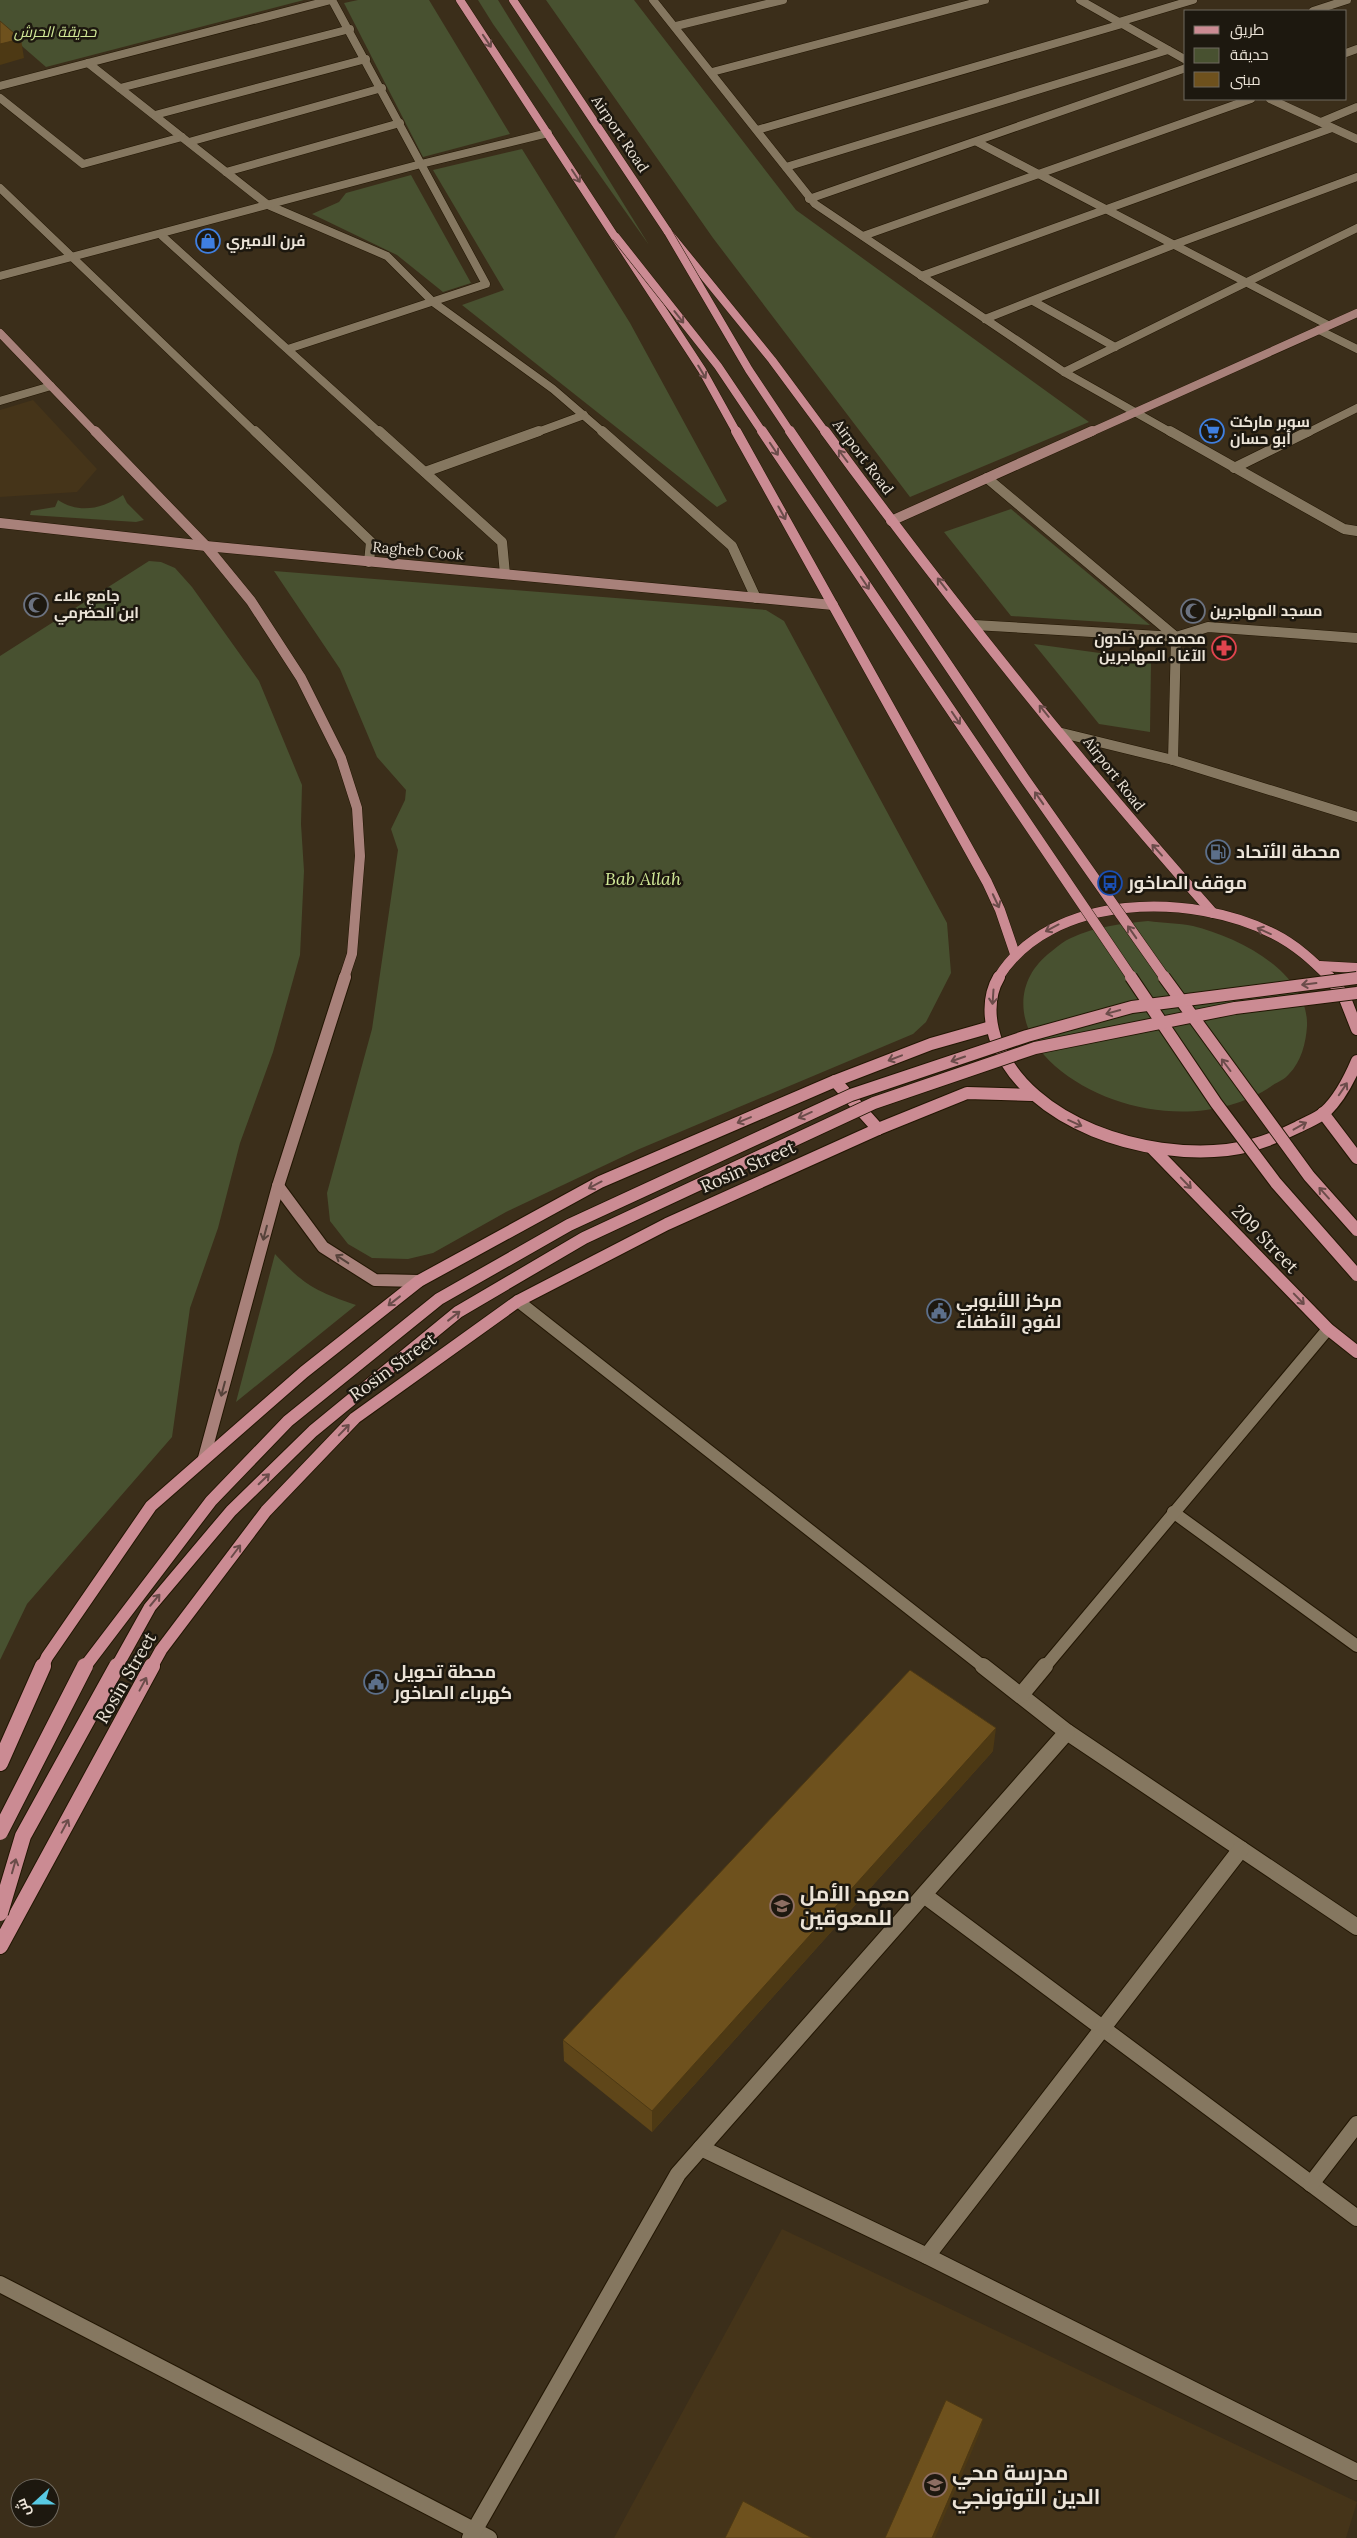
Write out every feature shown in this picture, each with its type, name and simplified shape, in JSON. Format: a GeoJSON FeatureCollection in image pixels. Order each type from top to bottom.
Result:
{"type":"FeatureCollection","features":[{"type":"Feature","properties":{"kind":"main road"},"geometry":{"type":"LineString","coordinates":[[460,0],[702,370],[987,882],[1000,910],[1015,954]]}},
{"type":"Feature","properties":{"kind":"main road","name":"Airport Road"},"geometry":{"type":"LineString","coordinates":[[513,0],[668,232],[772,360],[892,521],[1122,811],[1213,913]]}},
{"type":"Feature","properties":{"kind":"main road"},"geometry":{"type":"LineString","coordinates":[[668,232],[749,370],[1025,779],[1204,1036],[1309,1176],[1357,1230]]}},
{"type":"Feature","properties":{"kind":"main road"},"geometry":{"type":"LineString","coordinates":[[616,238],[718,366],[1216,1104],[1276,1183],[1357,1275]]}},
{"type":"Feature","properties":{"kind":"main road"},"geometry":{"type":"LineString","coordinates":[[892,521],[1357,312]]}},
{"type":"Feature","properties":{"kind":"main road"},"geometry":{"type":"LineString","coordinates":[[1,336],[206,546],[252,602],[301,678],[341,758],[357,808],[360,856],[352,954],[278,1186],[204,1458]]}},
{"type":"Feature","properties":{"kind":"main road","name":"Ragheb Cook"},"geometry":{"type":"LineString","coordinates":[[0,523],[206,546],[833,605]]}},
{"type":"Feature","properties":{"kind":"main road"},"geometry":{"type":"LineString","coordinates":[[1357,1029],[1350,1008],[1342,993],[1320,966],[1279,937],[1247,923],[1213,913],[1173,907],[1132,906],[1094,912],[1063,922],[1015,954],[994,988],[991,1028],[1005,1062],[1032,1095],[1066,1118],[1090,1130],[1107,1137],[1152,1148],[1217,1151],[1277,1139],[1323,1113],[1346,1088],[1357,1060]]}},
{"type":"Feature","properties":{"kind":"main road"},"geometry":{"type":"LineString","coordinates":[[1320,966],[1357,968]]}},
{"type":"Feature","properties":{"kind":"main road"},"geometry":{"type":"LineString","coordinates":[[0,1832],[82,1672],[211,1501],[288,1421],[439,1299],[569,1225],[851,1095],[1027,1036],[1132,1007],[1357,978]]}},
{"type":"Feature","properties":{"kind":"main road"},"geometry":{"type":"LineString","coordinates":[[0,1913],[22,1836],[150,1607],[231,1510],[313,1431],[458,1312],[584,1238],[874,1103],[1035,1048],[1235,1008],[1357,992]]}},
{"type":"Feature","properties":{"kind":"main road"},"geometry":{"type":"LineString","coordinates":[[0,1763],[47,1657],[151,1506],[304,1372],[419,1281],[600,1182],[835,1081],[931,1044],[991,1028]]}},
{"type":"Feature","properties":{"kind":"main road"},"geometry":{"type":"LineString","coordinates":[[835,1081],[878,1129]]}},
{"type":"Feature","properties":{"kind":"main road","name":"Rosin Street"},"geometry":{"type":"LineString","coordinates":[[0,1946],[161,1650],[266,1511],[355,1418],[518,1301],[667,1224],[878,1129],[967,1093],[1032,1095]]}},
{"type":"Feature","properties":{"kind":"main road"},"geometry":{"type":"LineString","coordinates":[[1323,1113],[1357,1158]]}},
{"type":"Feature","properties":{"kind":"main road","name":"209 Street"},"geometry":{"type":"LineString","coordinates":[[1152,1148],[1328,1328],[1357,1352]]}},
{"type":"Feature","properties":{"kind":"main road"},"geometry":{"type":"LineString","coordinates":[[278,1186],[323,1246],[375,1280],[419,1281]]}},
{"type":"Feature","properties":{"kind":"street"},"geometry":{"type":"LineString","coordinates":[[0,86],[332,0],[382,88],[486,284],[288,349]]}},
{"type":"Feature","properties":{"kind":"street"},"geometry":{"type":"LineString","coordinates":[[653,0],[676,26],[809,199],[1064,372],[1134,413],[1344,529],[1357,531]]}},
{"type":"Feature","properties":{"kind":"street"},"geometry":{"type":"LineString","coordinates":[[676,26],[783,0]]}},
{"type":"Feature","properties":{"kind":"street"},"geometry":{"type":"LineString","coordinates":[[712,72],[985,0]]}},
{"type":"Feature","properties":{"kind":"street"},"geometry":{"type":"LineString","coordinates":[[1080,0],[1168,50],[1182,55]]}},
{"type":"Feature","properties":{"kind":"street"},"geometry":{"type":"LineString","coordinates":[[757,130],[1193,0]]}},
{"type":"Feature","properties":{"kind":"street"},"geometry":{"type":"LineString","coordinates":[[1316,10],[1347,0]]}},
{"type":"Feature","properties":{"kind":"street"},"geometry":{"type":"LineString","coordinates":[[120,88],[350,29]]}},
{"type":"Feature","properties":{"kind":"street"},"geometry":{"type":"LineString","coordinates":[[786,167],[1168,50]]}},
{"type":"Feature","properties":{"kind":"street"},"geometry":{"type":"LineString","coordinates":[[155,115],[366,59]]}},
{"type":"Feature","properties":{"kind":"street"},"geometry":{"type":"LineString","coordinates":[[88,63],[268,205],[387,256],[433,302],[553,389],[732,546],[756,598]]}},
{"type":"Feature","properties":{"kind":"street"},"geometry":{"type":"LineString","coordinates":[[809,199],[1184,69]]}},
{"type":"Feature","properties":{"kind":"street"},"geometry":{"type":"LineString","coordinates":[[0,98],[83,164],[382,88]]}},
{"type":"Feature","properties":{"kind":"street"},"geometry":{"type":"LineString","coordinates":[[863,236],[1248,100]]}},
{"type":"Feature","properties":{"kind":"street"},"geometry":{"type":"LineString","coordinates":[[1272,100],[1357,139]]}},
{"type":"Feature","properties":{"kind":"street"},"geometry":{"type":"LineString","coordinates":[[1320,122],[1357,107]]}},
{"type":"Feature","properties":{"kind":"street"},"geometry":{"type":"LineString","coordinates":[[226,172],[400,123]]}},
{"type":"Feature","properties":{"kind":"street"},"geometry":{"type":"LineString","coordinates":[[921,276],[1332,128]]}},
{"type":"Feature","properties":{"kind":"street"},"geometry":{"type":"LineString","coordinates":[[0,276],[422,164],[548,133]]}},
{"type":"Feature","properties":{"kind":"street"},"geometry":{"type":"LineString","coordinates":[[977,142],[1328,326]]}},
{"type":"Feature","properties":{"kind":"street"},"geometry":{"type":"LineString","coordinates":[[985,319],[1173,245],[1357,177]]}},
{"type":"Feature","properties":{"kind":"street"},"geometry":{"type":"LineString","coordinates":[[0,188],[370,542],[369,562]]}},
{"type":"Feature","properties":{"kind":"street"},"geometry":{"type":"LineString","coordinates":[[1064,372],[1357,228]]}},
{"type":"Feature","properties":{"kind":"street"},"geometry":{"type":"LineString","coordinates":[[160,234],[502,542],[505,574]]}},
{"type":"Feature","properties":{"kind":"street"},"geometry":{"type":"LineString","coordinates":[[1034,301],[1115,346]]}},
{"type":"Feature","properties":{"kind":"street"},"geometry":{"type":"LineString","coordinates":[[1319,330],[1357,349]]}},
{"type":"Feature","properties":{"kind":"street"},"geometry":{"type":"LineString","coordinates":[[0,401],[51,386]]}},
{"type":"Feature","properties":{"kind":"street"},"geometry":{"type":"LineString","coordinates":[[1234,468],[1357,408]]}},
{"type":"Feature","properties":{"kind":"street"},"geometry":{"type":"LineString","coordinates":[[425,472],[584,415]]}},
{"type":"Feature","properties":{"kind":"street"},"geometry":{"type":"LineString","coordinates":[[987,478],[1176,637]]}},
{"type":"Feature","properties":{"kind":"street"},"geometry":{"type":"LineString","coordinates":[[1344,529],[1357,522]]}},
{"type":"Feature","properties":{"kind":"street"},"geometry":{"type":"LineString","coordinates":[[974,625],[1176,637],[1208,627],[1357,638]]}},
{"type":"Feature","properties":{"kind":"street"},"geometry":{"type":"LineString","coordinates":[[1173,760],[1176,637]]}},
{"type":"Feature","properties":{"kind":"street"},"geometry":{"type":"LineString","coordinates":[[1062,733],[1173,760],[1357,817]]}},
{"type":"Feature","properties":{"kind":"street"},"geometry":{"type":"LineString","coordinates":[[518,1301],[1067,1732],[1357,1927]]}},
{"type":"Feature","properties":{"kind":"street"},"geometry":{"type":"LineString","coordinates":[[1020,1695],[1328,1328]]}},
{"type":"Feature","properties":{"kind":"street"},"geometry":{"type":"LineString","coordinates":[[1174,1512],[1357,1646]]}},
{"type":"Feature","properties":{"kind":"street"},"geometry":{"type":"LineString","coordinates":[[0,2284],[478,2535],[678,2174],[1067,1732]]}},
{"type":"Feature","properties":{"kind":"street"},"geometry":{"type":"LineString","coordinates":[[927,2256],[1104,2029],[1241,1848]]}},
{"type":"Feature","properties":{"kind":"street"},"geometry":{"type":"LineString","coordinates":[[924,1895],[1357,2218]]}},
{"type":"Feature","properties":{"kind":"street"},"geometry":{"type":"LineString","coordinates":[[1311,2184],[1357,2124]]}},
{"type":"Feature","properties":{"kind":"street"},"geometry":{"type":"LineString","coordinates":[[702,2148],[927,2256],[1357,2472]]}},
{"type":"Feature","properties":{"kind":"shaded area"},"geometry":{"type":"Polygon","coordinates":[[[33,400],[97,469],[77,492],[0,497],[0,410],[33,400]]]}},
{"type":"Feature","properties":{"kind":"shaded area"},"geometry":{"type":"Polygon","coordinates":[[[782,2229],[1357,2502],[1346,2538],[614,2538],[782,2229]]]}},
{"type":"Feature","properties":{"kind":"green space","name":"حديقة الحرش"},"geometry":{"type":"Polygon","coordinates":[[[0,0],[304,0],[46,67],[0,27],[0,0]]]}},
{"type":"Feature","properties":{"kind":"green space"},"geometry":{"type":"Polygon","coordinates":[[[358,0],[429,0],[510,134],[423,157],[344,3],[358,0]]]}},
{"type":"Feature","properties":{"kind":"green space"},"geometry":{"type":"Polygon","coordinates":[[[478,0],[498,0],[649,245],[493,24],[478,0]]]}},
{"type":"Feature","properties":{"kind":"green space"},"geometry":{"type":"Polygon","coordinates":[[[546,0],[634,0],[796,210],[1089,422],[910,497],[713,238],[546,0]]]}},
{"type":"Feature","properties":{"kind":"green space"},"geometry":{"type":"Polygon","coordinates":[[[522,149],[630,323],[727,501],[717,507],[462,305],[504,290],[433,170],[522,149]]]}},
{"type":"Feature","properties":{"kind":"green space"},"geometry":{"type":"Polygon","coordinates":[[[411,175],[471,283],[443,292],[397,255],[312,214],[339,202],[346,193],[411,175]]]}},
{"type":"Feature","properties":{"kind":"green space"},"geometry":{"type":"Polygon","coordinates":[[[123,495],[127,503],[144,520],[136,522],[30,515],[31,511],[55,507],[58,500],[74,507],[90,508],[107,504],[123,495]]]}},
{"type":"Feature","properties":{"kind":"green space"},"geometry":{"type":"Polygon","coordinates":[[[1011,509],[1150,625],[1011,616],[944,532],[1011,509]]]}},
{"type":"Feature","properties":{"kind":"green space"},"geometry":{"type":"Polygon","coordinates":[[[149,561],[161,562],[175,568],[192,587],[259,681],[302,785],[301,824],[304,871],[300,955],[273,1052],[240,1143],[218,1228],[190,1308],[172,1437],[27,1604],[0,1660],[0,656],[149,561]]]}},
{"type":"Feature","properties":{"kind":"green space","name":"Bab Allah"},"geometry":{"type":"Polygon","coordinates":[[[274,571],[766,610],[784,621],[947,923],[951,973],[926,1022],[913,1034],[637,1150],[506,1212],[433,1253],[408,1259],[372,1258],[348,1244],[330,1221],[327,1193],[372,1029],[398,850],[391,829],[405,800],[406,790],[377,757],[340,669],[274,571]]]}},
{"type":"Feature","properties":{"kind":"green space"},"geometry":{"type":"Polygon","coordinates":[[[1034,644],[1151,660],[1150,732],[1099,724],[1034,644]]]}},
{"type":"Feature","properties":{"kind":"green space"},"geometry":{"type":"Polygon","coordinates":[[[1148,921],[1188,925],[1211,931],[1249,948],[1268,960],[1284,974],[1296,989],[1305,1007],[1307,1026],[1300,1058],[1287,1076],[1248,1099],[1220,1107],[1191,1111],[1161,1110],[1132,1105],[1104,1096],[1078,1083],[1055,1066],[1042,1053],[1026,1024],[1024,1008],[1024,993],[1029,978],[1038,964],[1068,939],[1080,934],[1109,926],[1148,921]]]}},
{"type":"Feature","properties":{"kind":"green space"},"geometry":{"type":"Polygon","coordinates":[[[275,1254],[294,1273],[311,1286],[356,1305],[236,1402],[275,1254]]]}},
{"type":"Feature","properties":{"kind":"building"},"geometry":{"type":"Polygon","coordinates":[[[0,21],[21,39],[0,44],[0,21]]]}},
{"type":"Feature","properties":{"kind":"building","name":"معهد الأمل للمعوقين"},"geometry":{"type":"Polygon","coordinates":[[[910,1670],[996,1728],[652,2111],[563,2040],[910,1670]]]}},
{"type":"Feature","properties":{"kind":"building","name":"مدرسة محي الدين التوتونجي"},"geometry":{"type":"Polygon","coordinates":[[[946,2400],[983,2419],[932,2538],[885,2538],[946,2400]]]}},
{"type":"Feature","properties":{"kind":"building"},"geometry":{"type":"Polygon","coordinates":[[[743,2501],[812,2538],[725,2538],[743,2501]]]}},
{"type":"Feature","properties":{"kind":"place","name":"فرن الاميري"},"geometry":{"type":"Point","coordinates":[208,241]}},
{"type":"Feature","properties":{"kind":"place","name":"سوبر ماركت أبو حسان"},"geometry":{"type":"Point","coordinates":[1212,431]}},
{"type":"Feature","properties":{"kind":"place","name":"جامع علاء ابن الحضرمي"},"geometry":{"type":"Point","coordinates":[36,605]}},
{"type":"Feature","properties":{"kind":"place","name":"مسجد المهاجرين"},"geometry":{"type":"Point","coordinates":[1193,611]}},
{"type":"Feature","properties":{"kind":"place","name":"محمد عمر خلدون الآغا . المهاجرين"},"geometry":{"type":"Point","coordinates":[1224,648]}},
{"type":"Feature","properties":{"kind":"place","name":"محطة الأتحاد"},"geometry":{"type":"Point","coordinates":[1218,852]}},
{"type":"Feature","properties":{"kind":"place","name":"موقف الصاخور"},"geometry":{"type":"Point","coordinates":[1110,883]}},
{"type":"Feature","properties":{"kind":"place","name":"مركز اللأيوبي لفوج الأطفاء"},"geometry":{"type":"Point","coordinates":[939,1311]}},
{"type":"Feature","properties":{"kind":"place","name":"محطة تحويل كهرباء الصاخور"},"geometry":{"type":"Point","coordinates":[376,1682]}},
{"type":"Feature","properties":{"kind":"place","name":"معهد الأمل للمعوقين"},"geometry":{"type":"Point","coordinates":[782,1906]}},
{"type":"Feature","properties":{"kind":"place","name":"مدرسة محي الدين التوتونجي"},"geometry":{"type":"Point","coordinates":[935,2485]}}]}
